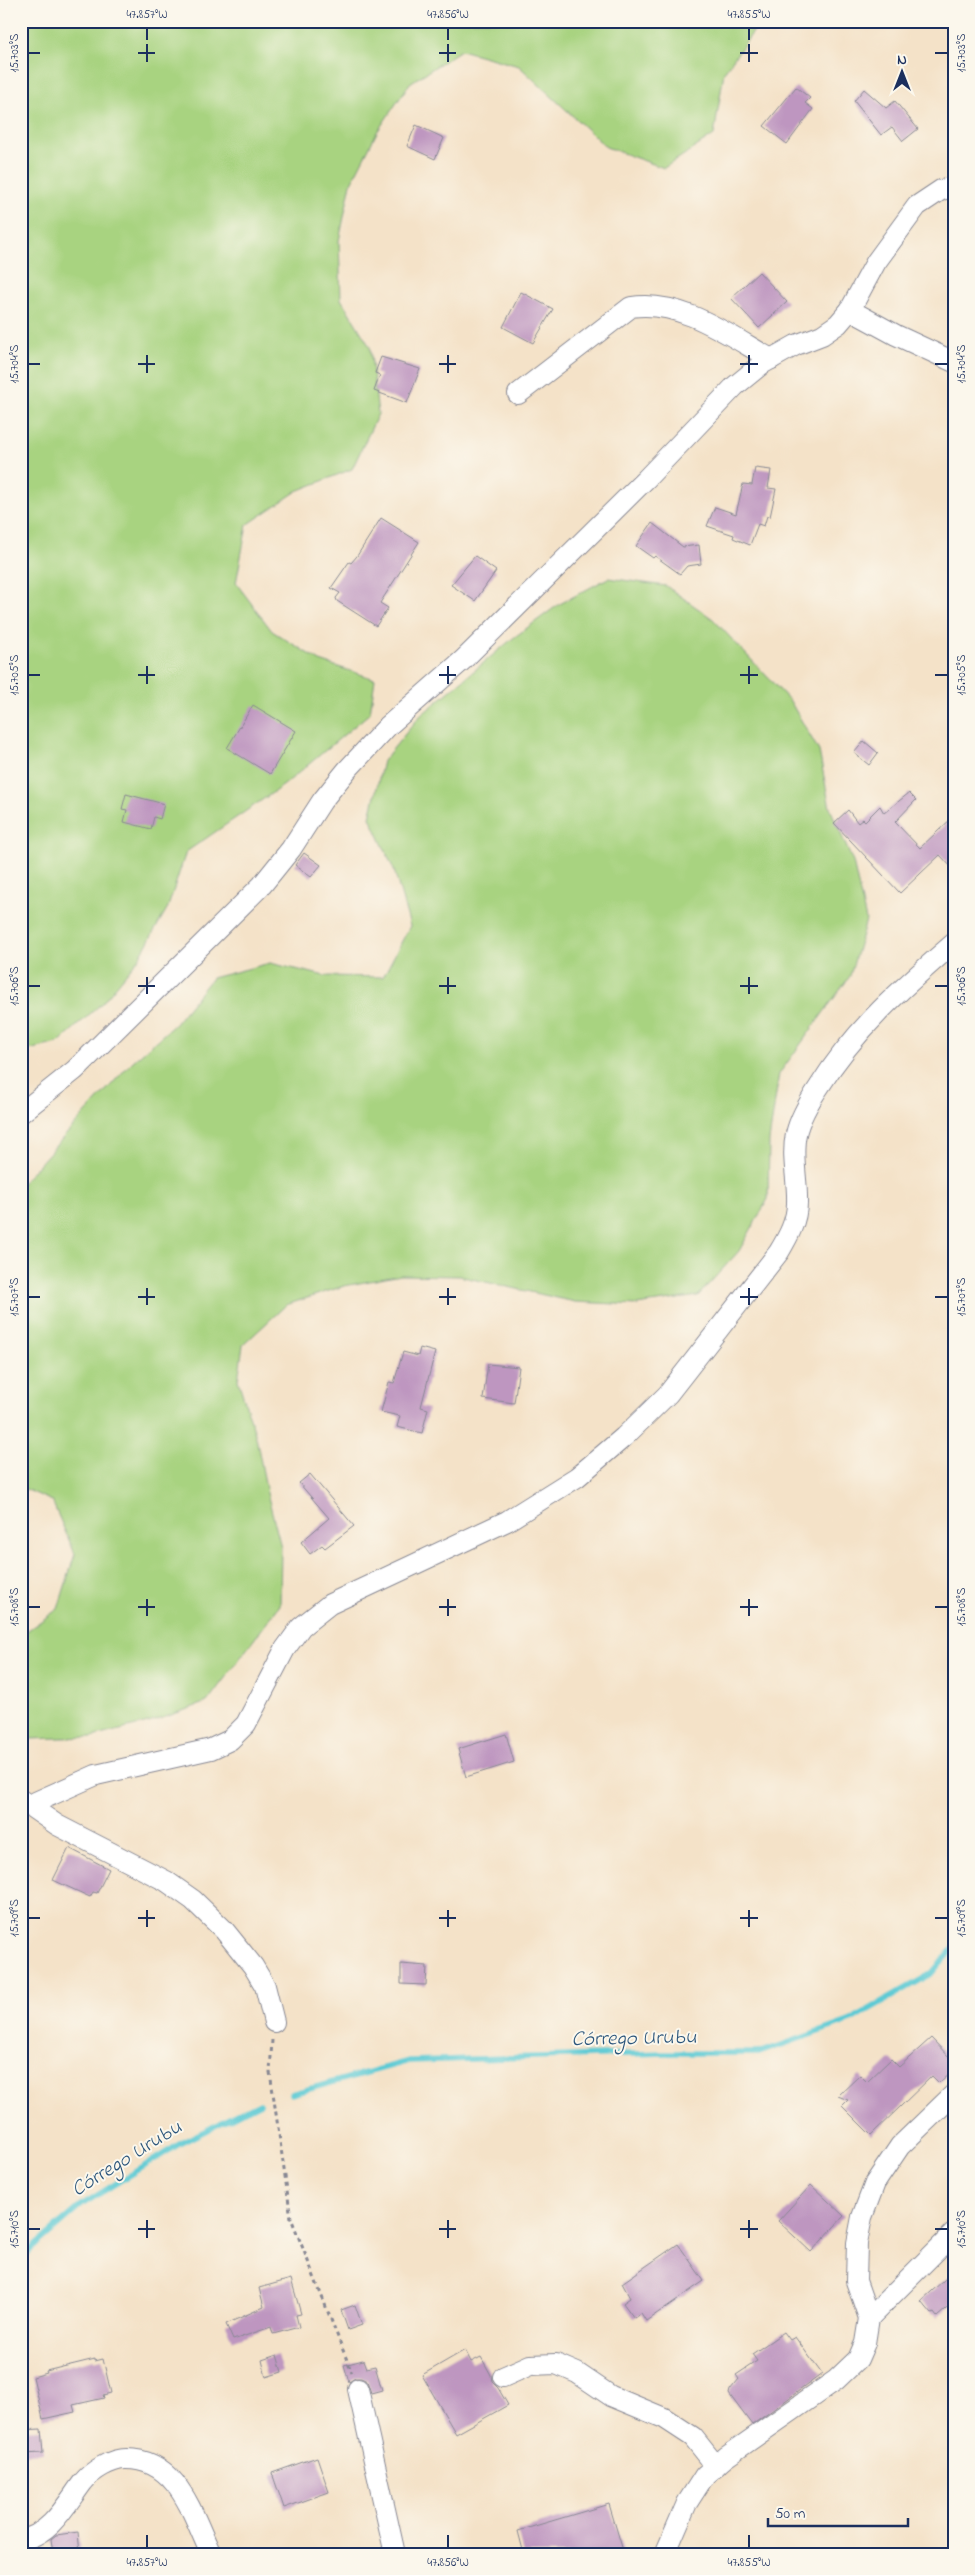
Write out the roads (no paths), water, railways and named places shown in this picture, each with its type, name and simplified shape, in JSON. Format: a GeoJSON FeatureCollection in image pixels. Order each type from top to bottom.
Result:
{"type":"FeatureCollection","features":[{"type":"Feature","properties":{"kind":"street"},"geometry":{"type":"LineString","coordinates":[[21,1113],[75,1070],[262,885],[346,770],[388,726],[463,660],[646,479],[735,386],[771,359],[822,335],[838,324],[850,310],[876,262],[917,206],[941,190],[954,187]]}},
{"type":"Feature","properties":{"kind":"street"},"geometry":{"type":"LineString","coordinates":[[518,394],[631,307],[648,304],[672,309],[702,322],[771,359]]}},
{"type":"Feature","properties":{"kind":"street"},"geometry":{"type":"LineString","coordinates":[[850,310],[896,335],[954,362]]}},
{"type":"Feature","properties":{"kind":"street"},"geometry":{"type":"LineString","coordinates":[[25,1802],[96,1775],[211,1749],[230,1740],[246,1724],[285,1649],[301,1627],[330,1604],[507,1521],[577,1477],[624,1437],[668,1394],[779,1252],[790,1233],[797,1204],[794,1150],[796,1135],[803,1112],[830,1070],[872,1017],[954,943]]}},
{"type":"Feature","properties":{"kind":"street"},"geometry":{"type":"LineString","coordinates":[[25,1802],[57,1825],[166,1881],[193,1900],[224,1930],[252,1966],[265,1986],[274,2022]]}},
{"type":"Feature","properties":{"kind":"street"},"geometry":{"type":"LineString","coordinates":[[665,2554],[687,2503],[705,2475],[836,2380],[858,2359],[864,2343],[869,2318],[856,2281],[857,2243],[862,2217],[875,2183],[900,2146],[954,2094]]}},
{"type":"Feature","properties":{"kind":"street"},"geometry":{"type":"LineString","coordinates":[[869,2318],[954,2233]]}},
{"type":"Feature","properties":{"kind":"street"},"geometry":{"type":"LineString","coordinates":[[503,2377],[530,2365],[556,2364],[577,2373],[611,2396],[664,2418],[692,2437],[716,2466]]}},
{"type":"Feature","properties":{"kind":"street"},"geometry":{"type":"LineString","coordinates":[[358,2389],[395,2554]]}},
{"type":"Feature","properties":{"kind":"street"},"geometry":{"type":"LineString","coordinates":[[21,2540],[29,2539],[54,2521],[71,2501],[84,2480],[100,2467],[120,2459],[140,2459],[164,2469],[197,2520],[211,2554]]}},
{"type":"Feature","properties":{"kind":"waterway","name":"Córrego Urubu"},"geometry":{"type":"LineString","coordinates":[[291,2094],[409,2061],[665,2053],[759,2053],[849,2021],[931,1974],[954,1947]]}},
{"type":"Feature","properties":{"kind":"waterway","name":"Córrego Urubu"},"geometry":{"type":"LineString","coordinates":[[21,2258],[83,2204],[181,2143],[260,2103]]}}]}
